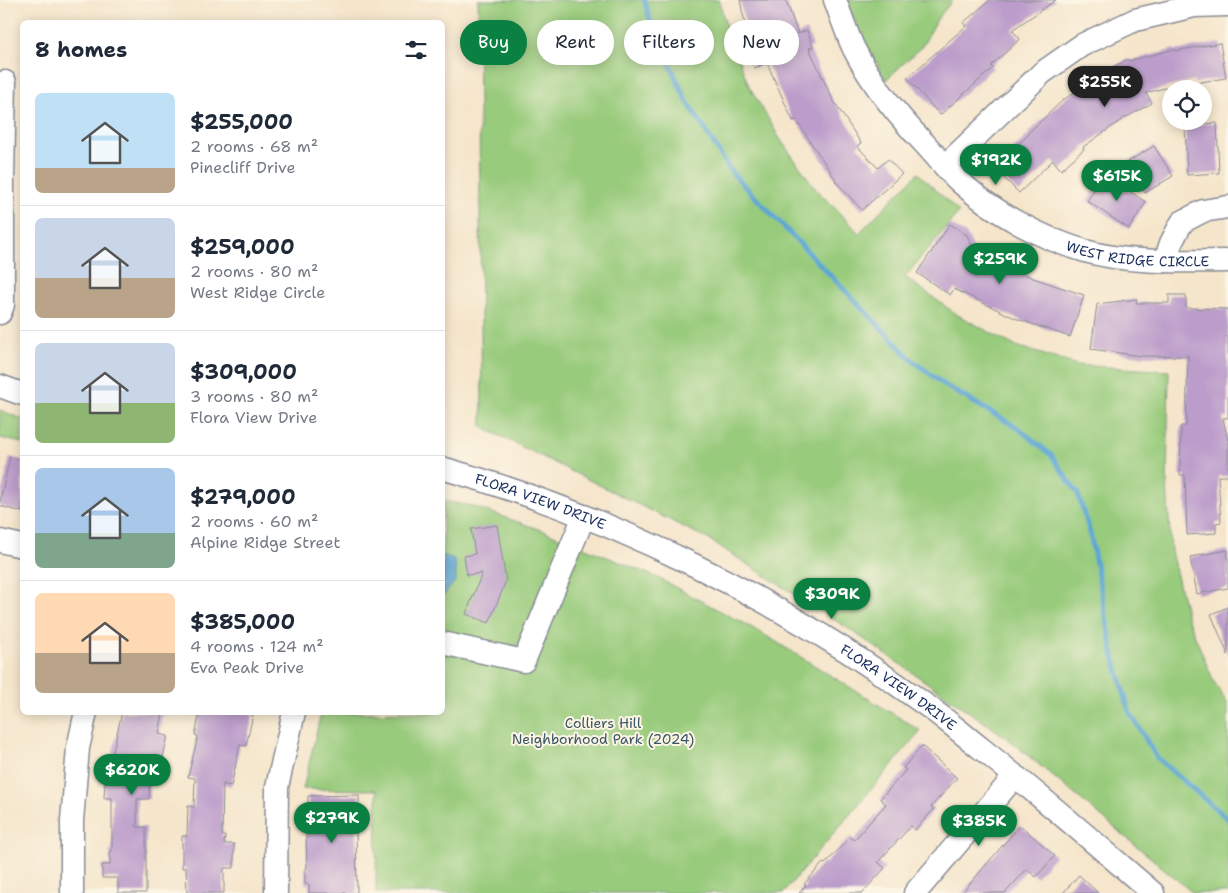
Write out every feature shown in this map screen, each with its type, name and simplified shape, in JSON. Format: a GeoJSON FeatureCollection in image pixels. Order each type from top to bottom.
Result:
{"type":"FeatureCollection","features":[{"type":"Feature","properties":{"kind":"street","name":"WEST RIDGE CIRCLE"},"geometry":{"type":"LineString","coordinates":[[834,0],[854,49],[877,86],[904,122],[959,181],[1020,224],[1047,237],[1086,251],[1113,257],[1165,261],[1228,261]]}},
{"type":"Feature","properties":{"kind":"street"},"geometry":{"type":"LineString","coordinates":[[945,166],[1042,73],[1082,45],[1135,20],[1194,6],[1228,6]]}},
{"type":"Feature","properties":{"kind":"street"},"geometry":{"type":"LineString","coordinates":[[9,82],[12,180],[9,308]]}},
{"type":"Feature","properties":{"kind":"street"},"geometry":{"type":"LineString","coordinates":[[1165,261],[1171,243],[1182,222],[1203,211],[1228,207]]}},
{"type":"Feature","properties":{"kind":"street"},"geometry":{"type":"LineString","coordinates":[[0,386],[20,393]]}},
{"type":"Feature","properties":{"kind":"street","name":"FLORA VIEW DRIVE"},"geometry":{"type":"LineString","coordinates":[[445,469],[493,482],[599,522],[737,586],[788,615],[864,662],[931,708],[1015,776],[1153,893]]}},
{"type":"Feature","properties":{"kind":"street"},"geometry":{"type":"LineString","coordinates":[[445,643],[524,661],[584,516]]}},
{"type":"Feature","properties":{"kind":"street"},"geometry":{"type":"LineString","coordinates":[[0,541],[20,546]]}},
{"type":"Feature","properties":{"kind":"street"},"geometry":{"type":"LineString","coordinates":[[72,893],[73,812],[78,748],[85,715]]}},
{"type":"Feature","properties":{"kind":"street"},"geometry":{"type":"LineString","coordinates":[[276,893],[277,787],[293,715]]}},
{"type":"Feature","properties":{"kind":"street"},"geometry":{"type":"LineString","coordinates":[[915,893],[1015,776]]}},
{"type":"Feature","properties":{"kind":"green space"},"geometry":{"type":"Polygon","coordinates":[[[478,0],[719,0],[724,20],[724,65],[741,65],[749,86],[780,139],[815,188],[859,233],[918,173],[959,212],[905,277],[956,314],[1013,345],[1077,365],[1169,371],[1167,483],[1171,551],[1187,617],[1214,682],[1228,704],[1228,893],[1193,893],[1007,738],[855,633],[708,539],[482,427],[479,65],[527,65],[527,20],[478,20],[478,0]]]}},
{"type":"Feature","properties":{"kind":"green space"},"geometry":{"type":"Polygon","coordinates":[[[846,0],[953,0],[938,18],[923,45],[886,80],[864,41],[846,0]]]}},
{"type":"Feature","properties":{"kind":"green space"},"geometry":{"type":"Polygon","coordinates":[[[0,410],[20,418],[20,443],[0,438],[0,410]]]}},
{"type":"Feature","properties":{"kind":"green space","name":"Colliers Hill Neighborhood Park (2024)"},"geometry":{"type":"Polygon","coordinates":[[[445,501],[472,506],[544,531],[656,577],[760,632],[921,731],[783,893],[376,893],[377,790],[303,789],[321,715],[445,715],[445,501]]]}},
{"type":"Feature","properties":{"kind":"water"},"geometry":{"type":"Polygon","coordinates":[[[445,556],[455,561],[456,580],[445,594],[445,556]]]}},
{"type":"Feature","properties":{"kind":"building"},"geometry":{"type":"Polygon","coordinates":[[[740,0],[786,0],[793,20],[745,20],[740,0]]]}},
{"type":"Feature","properties":{"kind":"building"},"geometry":{"type":"Polygon","coordinates":[[[990,0],[1056,0],[1012,30],[1020,39],[991,66],[993,68],[940,115],[907,78],[966,26],[963,23],[990,0]]]}},
{"type":"Feature","properties":{"kind":"building"},"geometry":{"type":"Polygon","coordinates":[[[807,30],[813,47],[809,48],[833,100],[861,143],[857,146],[878,168],[888,159],[902,174],[862,210],[835,181],[796,120],[793,121],[768,65],[799,65],[799,34],[807,30]]]}},
{"type":"Feature","properties":{"kind":"building"},"geometry":{"type":"Polygon","coordinates":[[[1220,43],[1226,78],[1212,80],[1162,80],[1162,89],[1146,93],[1152,103],[1123,119],[1083,147],[1084,149],[1061,170],[1053,160],[1019,193],[994,168],[1062,101],[1095,77],[1128,59],[1129,61],[1175,49],[1175,51],[1220,43]]]}},
{"type":"Feature","properties":{"kind":"building"},"geometry":{"type":"Polygon","coordinates":[[[1212,123],[1217,123],[1219,173],[1187,175],[1185,130],[1212,130],[1212,123]]]}},
{"type":"Feature","properties":{"kind":"building"},"geometry":{"type":"Polygon","coordinates":[[[1154,146],[1173,176],[1145,193],[1126,163],[1154,146]]]}},
{"type":"Feature","properties":{"kind":"building"},"geometry":{"type":"Polygon","coordinates":[[[1104,175],[1146,202],[1129,229],[1087,201],[1104,175]]]}},
{"type":"Feature","properties":{"kind":"building"},"geometry":{"type":"Polygon","coordinates":[[[950,224],[967,235],[983,269],[989,257],[1033,278],[1084,295],[1070,337],[1015,318],[954,289],[950,295],[917,273],[950,224]]]}},
{"type":"Feature","properties":{"kind":"building"},"geometry":{"type":"Polygon","coordinates":[[[1169,295],[1186,295],[1186,308],[1228,309],[1228,418],[1223,418],[1228,441],[1228,476],[1218,476],[1221,522],[1216,523],[1216,533],[1187,535],[1185,475],[1180,475],[1181,426],[1186,426],[1188,356],[1141,356],[1091,349],[1097,304],[1137,299],[1136,303],[1169,303],[1169,295]]]}},
{"type":"Feature","properties":{"kind":"building"},"geometry":{"type":"Polygon","coordinates":[[[10,457],[20,460],[20,511],[0,506],[10,457]]]}},
{"type":"Feature","properties":{"kind":"building"},"geometry":{"type":"Polygon","coordinates":[[[497,525],[506,581],[489,623],[466,614],[482,573],[467,575],[464,556],[475,554],[471,529],[497,525]]]}},
{"type":"Feature","properties":{"kind":"building"},"geometry":{"type":"Polygon","coordinates":[[[1228,550],[1228,588],[1197,594],[1190,557],[1228,550]]]}},
{"type":"Feature","properties":{"kind":"building"},"geometry":{"type":"Polygon","coordinates":[[[1228,607],[1228,655],[1211,614],[1228,607]]]}},
{"type":"Feature","properties":{"kind":"building"},"geometry":{"type":"Polygon","coordinates":[[[121,715],[162,715],[159,734],[168,736],[161,766],[150,764],[149,799],[137,799],[137,827],[146,827],[146,893],[118,893],[118,878],[102,878],[102,865],[110,865],[110,851],[112,851],[112,798],[104,798],[105,782],[112,782],[113,751],[121,715]]]}},
{"type":"Feature","properties":{"kind":"building"},"geometry":{"type":"Polygon","coordinates":[[[199,715],[253,715],[246,746],[240,745],[231,786],[223,784],[222,836],[225,836],[224,844],[234,844],[234,868],[224,868],[224,893],[187,893],[186,868],[182,868],[182,836],[187,836],[188,806],[194,807],[195,778],[188,777],[198,736],[195,735],[199,715]]]}},
{"type":"Feature","properties":{"kind":"building"},"geometry":{"type":"Polygon","coordinates":[[[922,746],[957,778],[931,807],[934,809],[915,830],[911,826],[878,862],[885,868],[862,893],[799,893],[806,885],[804,884],[823,863],[825,864],[850,837],[854,840],[886,804],[880,799],[906,770],[903,768],[922,746]]]}},
{"type":"Feature","properties":{"kind":"building"},"geometry":{"type":"Polygon","coordinates":[[[359,795],[359,824],[356,824],[357,893],[309,893],[309,884],[305,884],[308,796],[359,795]]]}},
{"type":"Feature","properties":{"kind":"building"},"geometry":{"type":"Polygon","coordinates":[[[1020,825],[1055,856],[1036,877],[1027,869],[1005,893],[962,893],[1020,825]]]}},
{"type":"Feature","properties":{"kind":"building"},"geometry":{"type":"Polygon","coordinates":[[[1079,875],[1098,893],[1063,893],[1079,875]]]}},
{"type":"Feature","properties":{"kind":"waterway"},"geometry":{"type":"LineString","coordinates":[[644,0],[650,20],[685,98],[732,173],[912,360],[946,386],[1018,428],[1051,455],[1078,494],[1090,533],[1113,653],[1129,711],[1157,758],[1228,819]]}}]}
